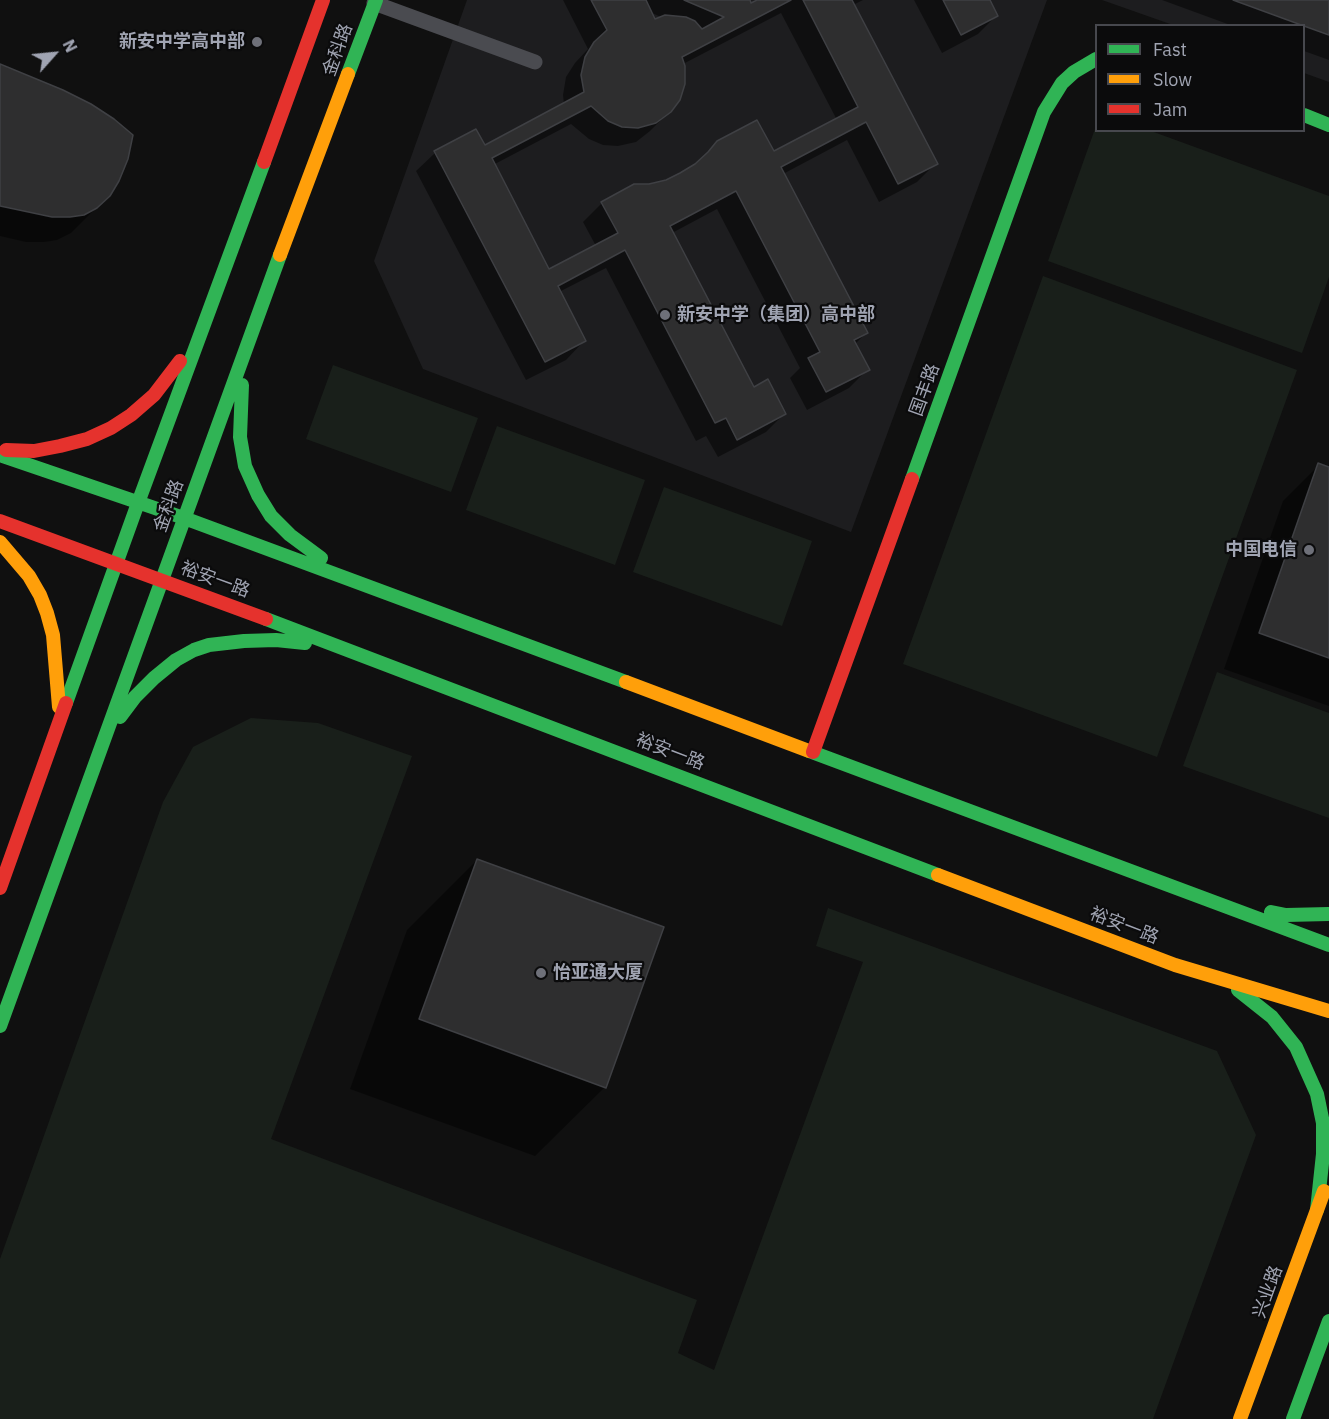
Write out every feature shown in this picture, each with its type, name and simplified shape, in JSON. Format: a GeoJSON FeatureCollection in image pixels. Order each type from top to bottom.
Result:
{"type":"FeatureCollection","features":[{"type":"Feature","properties":{"kind":"main road","name":"金科路"},"geometry":{"type":"LineString","coordinates":[[0,888],[138,503],[323,0]]}},
{"type":"Feature","properties":{"kind":"main road","name":"金科路"},"geometry":{"type":"LineString","coordinates":[[0,1026],[183,518],[375,2]]}},
{"type":"Feature","properties":{"kind":"main road","name":"国丰路"},"geometry":{"type":"LineString","coordinates":[[813,752],[1044,112],[1062,83],[1074,72],[1095,60]]}},
{"type":"Feature","properties":{"kind":"main road"},"geometry":{"type":"LineString","coordinates":[[1305,115],[1329,124]]}},
{"type":"Feature","properties":{"kind":"main road"},"geometry":{"type":"LineString","coordinates":[[0,450],[34,451],[51,448],[87,439],[111,428],[131,415],[154,395],[173,372],[204,324]]}},
{"type":"Feature","properties":{"kind":"main road"},"geometry":{"type":"LineString","coordinates":[[246,347],[240,437],[245,466],[258,495],[271,516],[290,535],[355,580]]}},
{"type":"Feature","properties":{"kind":"main road"},"geometry":{"type":"LineString","coordinates":[[0,455],[355,580],[1329,945]]}},
{"type":"Feature","properties":{"kind":"main road","name":"裕安一路"},"geometry":{"type":"LineString","coordinates":[[0,521],[341,645],[1175,965],[1329,1011]]}},
{"type":"Feature","properties":{"kind":"main road"},"geometry":{"type":"LineString","coordinates":[[0,542],[29,576],[47,613],[53,635],[60,719]]}},
{"type":"Feature","properties":{"kind":"main road"},"geometry":{"type":"LineString","coordinates":[[103,740],[135,697],[154,678],[176,660],[194,650],[210,645],[244,641],[276,640],[341,645]]}},
{"type":"Feature","properties":{"kind":"main road"},"geometry":{"type":"LineString","coordinates":[[1203,897],[1286,915],[1329,914]]}},
{"type":"Feature","properties":{"kind":"main road"},"geometry":{"type":"LineString","coordinates":[[1175,965],[1241,991],[1272,1017],[1296,1047],[1317,1094],[1323,1123],[1323,1155],[1317,1210]]}},
{"type":"Feature","properties":{"kind":"main road","name":"兴业路"},"geometry":{"type":"LineString","coordinates":[[1240,1419],[1329,1178]]}},
{"type":"Feature","properties":{"kind":"main road"},"geometry":{"type":"LineString","coordinates":[[1293,1419],[1329,1321]]}},
{"type":"Feature","properties":{"kind":"lane"},"geometry":{"type":"LineString","coordinates":[[375,2],[535,62]]}},
{"type":"Feature","properties":{"kind":"shaded area","name":"新安中学（集团）高中部"},"geometry":{"type":"Polygon","coordinates":[[[467,0],[1047,0],[851,532],[423,369],[374,261],[467,0]]]}},
{"type":"Feature","properties":{"kind":"shaded area"},"geometry":{"type":"Polygon","coordinates":[[[1102,0],[1329,0],[1329,82],[1305,73],[1305,24],[1170,24],[1102,0]]]}},
{"type":"Feature","properties":{"kind":"shaded area"},"geometry":{"type":"Polygon","coordinates":[[[1095,129],[1095,132],[1154,132],[1329,196],[1329,277],[1302,353],[1048,261],[1095,129]]]}},
{"type":"Feature","properties":{"kind":"shaded area"},"geometry":{"type":"Polygon","coordinates":[[[1043,276],[1297,370],[1157,757],[903,664],[1043,276]]]}},
{"type":"Feature","properties":{"kind":"shaded area"},"geometry":{"type":"Polygon","coordinates":[[[333,365],[478,418],[451,492],[306,439],[333,365]]]}},
{"type":"Feature","properties":{"kind":"shaded area"},"geometry":{"type":"Polygon","coordinates":[[[497,426],[645,480],[615,565],[466,510],[497,426]]]}},
{"type":"Feature","properties":{"kind":"shaded area"},"geometry":{"type":"Polygon","coordinates":[[[664,487],[812,541],[782,626],[633,572],[664,487]]]}},
{"type":"Feature","properties":{"kind":"shaded area"},"geometry":{"type":"Polygon","coordinates":[[[1217,672],[1329,713],[1329,818],[1183,766],[1217,672]]]}},
{"type":"Feature","properties":{"kind":"shaded area"},"geometry":{"type":"Polygon","coordinates":[[[251,718],[318,723],[412,756],[271,1139],[697,1300],[678,1353],[714,1370],[863,962],[816,946],[828,908],[1217,1051],[1256,1135],[1153,1419],[0,1419],[0,1259],[163,802],[193,747],[251,718]]]}},
{"type":"Feature","properties":{"kind":"building"},"geometry":{"type":"Polygon","coordinates":[[[591,0],[646,0],[655,19],[665,15],[686,17],[695,21],[702,29],[724,17],[684,0],[750,0],[751,3],[757,0],[791,0],[682,57],[685,66],[685,84],[680,100],[671,112],[656,123],[638,128],[622,127],[608,121],[591,106],[492,158],[549,269],[618,233],[601,202],[634,184],[649,184],[666,180],[680,173],[695,164],[717,141],[757,120],[774,151],[858,107],[803,0],[852,0],[938,164],[898,184],[866,122],[781,167],[868,333],[854,340],[870,370],[826,392],[808,358],[820,352],[736,191],[670,226],[754,387],[768,379],[786,414],[737,440],[726,418],[715,423],[625,250],[558,286],[586,341],[545,362],[434,151],[476,129],[485,145],[584,92],[581,75],[585,57],[594,42],[607,30],[591,0]]]}},
{"type":"Feature","properties":{"kind":"building"},"geometry":{"type":"Polygon","coordinates":[[[943,0],[990,0],[998,16],[961,35],[943,0]]]}},
{"type":"Feature","properties":{"kind":"building"},"geometry":{"type":"Polygon","coordinates":[[[1233,0],[1329,0],[1329,35],[1305,26],[1305,24],[1299,24],[1233,0]]]}},
{"type":"Feature","properties":{"kind":"building"},"geometry":{"type":"Polygon","coordinates":[[[0,64],[91,104],[133,135],[128,159],[119,181],[110,196],[97,208],[84,215],[52,217],[0,206],[0,64]]]}},
{"type":"Feature","properties":{"kind":"building","name":"中国电信"},"geometry":{"type":"Polygon","coordinates":[[[1318,463],[1329,467],[1329,658],[1259,633],[1318,463]]]}},
{"type":"Feature","properties":{"kind":"building","name":"怡亚通大厦"},"geometry":{"type":"Polygon","coordinates":[[[477,859],[664,927],[606,1088],[419,1019],[477,859]]]}},
{"type":"Feature","properties":{"kind":"traffic: fast"},"geometry":{"type":"LineString","coordinates":[[348,74],[376,0]]}},
{"type":"Feature","properties":{"kind":"traffic: fast"},"geometry":{"type":"LineString","coordinates":[[912,479],[1044,112],[1062,83],[1074,72],[1095,60]]}},
{"type":"Feature","properties":{"kind":"traffic: fast"},"geometry":{"type":"LineString","coordinates":[[1305,115],[1329,125]]}},
{"type":"Feature","properties":{"kind":"traffic: fast"},"geometry":{"type":"LineString","coordinates":[[66,703],[264,162]]}},
{"type":"Feature","properties":{"kind":"traffic: fast"},"geometry":{"type":"LineString","coordinates":[[0,1026],[280,255]]}},
{"type":"Feature","properties":{"kind":"traffic: fast"},"geometry":{"type":"LineString","coordinates":[[242,385],[240,437],[245,466],[258,495],[271,516],[290,535],[321,558]]}},
{"type":"Feature","properties":{"kind":"traffic: fast"},"geometry":{"type":"LineString","coordinates":[[0,455],[184,518],[626,682]]}},
{"type":"Feature","properties":{"kind":"traffic: fast"},"geometry":{"type":"LineString","coordinates":[[266,619],[938,875]]}},
{"type":"Feature","properties":{"kind":"traffic: fast"},"geometry":{"type":"LineString","coordinates":[[120,717],[135,697],[154,678],[176,660],[194,650],[209,645],[244,641],[276,640],[305,643]]}},
{"type":"Feature","properties":{"kind":"traffic: fast"},"geometry":{"type":"LineString","coordinates":[[809,751],[1329,945]]}},
{"type":"Feature","properties":{"kind":"traffic: fast"},"geometry":{"type":"LineString","coordinates":[[1271,912],[1286,915],[1329,914]]}},
{"type":"Feature","properties":{"kind":"traffic: fast"},"geometry":{"type":"LineString","coordinates":[[1238,990],[1272,1017],[1296,1047],[1317,1094],[1323,1123],[1323,1154],[1317,1210]]}},
{"type":"Feature","properties":{"kind":"traffic: fast"},"geometry":{"type":"LineString","coordinates":[[1293,1419],[1329,1321]]}},
{"type":"Feature","properties":{"kind":"traffic: slow"},"geometry":{"type":"LineString","coordinates":[[280,255],[348,74]]}},
{"type":"Feature","properties":{"kind":"traffic: slow"},"geometry":{"type":"LineString","coordinates":[[0,542],[29,576],[47,613],[53,635],[59,707]]}},
{"type":"Feature","properties":{"kind":"traffic: slow"},"geometry":{"type":"LineString","coordinates":[[626,682],[809,751]]}},
{"type":"Feature","properties":{"kind":"traffic: slow"},"geometry":{"type":"LineString","coordinates":[[938,875],[1175,965],[1329,1011]]}},
{"type":"Feature","properties":{"kind":"traffic: slow"},"geometry":{"type":"LineString","coordinates":[[1240,1419],[1324,1191]]}},
{"type":"Feature","properties":{"kind":"traffic: jam"},"geometry":{"type":"LineString","coordinates":[[264,162],[323,0]]}},
{"type":"Feature","properties":{"kind":"traffic: jam"},"geometry":{"type":"LineString","coordinates":[[6,450],[34,451],[60,446],[87,439],[111,428],[131,415],[154,395],[180,361]]}},
{"type":"Feature","properties":{"kind":"traffic: jam"},"geometry":{"type":"LineString","coordinates":[[813,752],[912,479]]}},
{"type":"Feature","properties":{"kind":"traffic: jam"},"geometry":{"type":"LineString","coordinates":[[0,521],[266,619]]}},
{"type":"Feature","properties":{"kind":"traffic: jam"},"geometry":{"type":"LineString","coordinates":[[0,888],[66,703]]}},
{"type":"Feature","properties":{"kind":"place","name":"新安中学高中部"},"geometry":{"type":"Point","coordinates":[257,42]}},
{"type":"Feature","properties":{"kind":"place","name":"新安中学（集团）高中部"},"geometry":{"type":"Point","coordinates":[665,315]}},
{"type":"Feature","properties":{"kind":"place","name":"中国电信"},"geometry":{"type":"Point","coordinates":[1309,550]}},
{"type":"Feature","properties":{"kind":"place","name":"怡亚通大厦"},"geometry":{"type":"Point","coordinates":[541,973]}}]}
